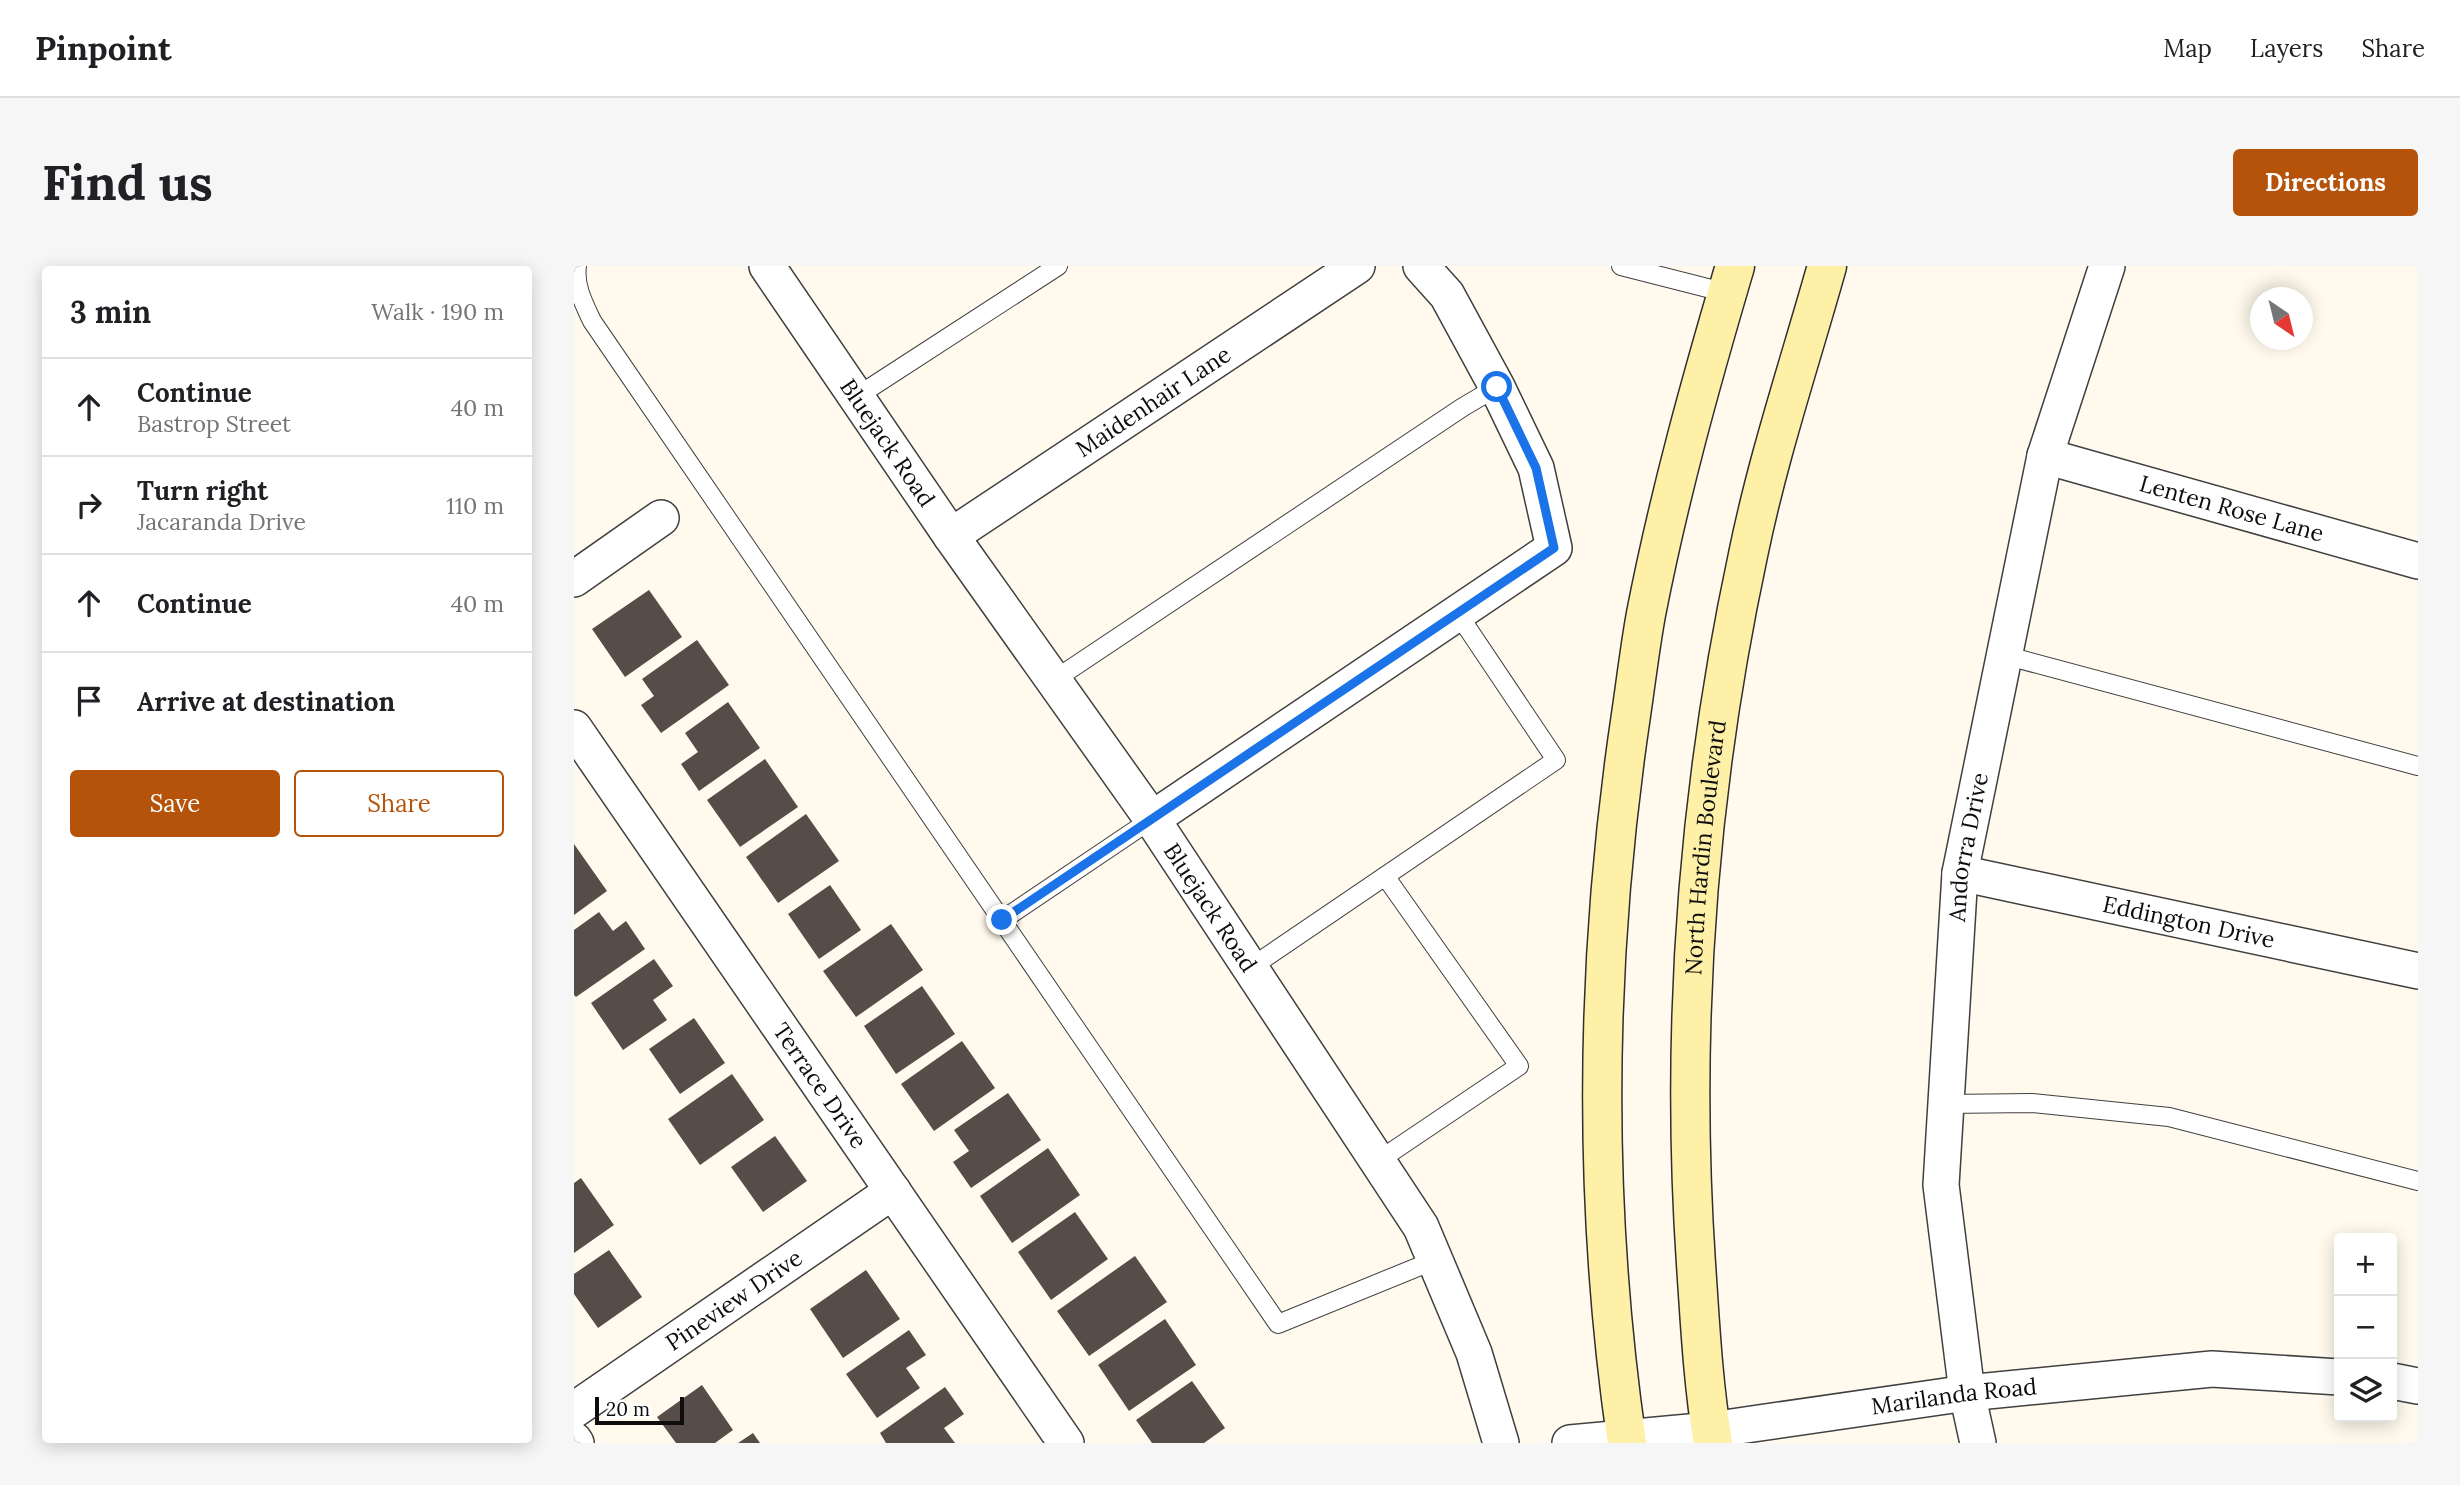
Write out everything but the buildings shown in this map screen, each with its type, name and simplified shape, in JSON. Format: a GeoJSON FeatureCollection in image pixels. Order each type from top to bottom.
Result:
{"type":"FeatureCollection","features":[{"type":"Feature","properties":{"kind":"main road","name":"North Hardin Boulevard"},"geometry":{"type":"LineString","coordinates":[[1712,1437],[1698,1304],[1690,1186],[1690,1051],[1703,835],[1724,677],[1748,554],[1769,465],[1827,266]]}},
{"type":"Feature","properties":{"kind":"main road"},"geometry":{"type":"LineString","coordinates":[[1627,1441],[1611,1302],[1601,1106],[1606,932],[1614,841],[1646,617],[1683,446],[1731,280]]}},
{"type":"Feature","properties":{"kind":"street","name":"Bluejack Road"},"geometry":{"type":"LineString","coordinates":[[767,266],[951,536],[1152,819],[1421,1227],[1474,1353],[1501,1443]]}},
{"type":"Feature","properties":{"kind":"street","name":"Maidenhair Lane"},"geometry":{"type":"LineString","coordinates":[[951,536],[1357,266]]}},
{"type":"Feature","properties":{"kind":"street"},"geometry":{"type":"LineString","coordinates":[[1152,819],[1554,548],[1536,468],[1497,387],[1447,295],[1421,266]]}},
{"type":"Feature","properties":{"kind":"street","name":"Andorra Drive"},"geometry":{"type":"LineString","coordinates":[[1978,1443],[1967,1393],[1941,1185],[1960,873],[2045,456],[2107,266]]}},
{"type":"Feature","properties":{"kind":"street","name":"Lenten Rose Lane"},"geometry":{"type":"LineString","coordinates":[[2045,456],[2418,561]]}},
{"type":"Feature","properties":{"kind":"street"},"geometry":{"type":"LineString","coordinates":[[574,579],[661,518]]}},
{"type":"Feature","properties":{"kind":"street","name":"Terrace Drive"},"geometry":{"type":"LineString","coordinates":[[574,728],[1066,1443]]}},
{"type":"Feature","properties":{"kind":"street","name":"Eddington Drive"},"geometry":{"type":"LineString","coordinates":[[1960,873],[2418,971]]}},
{"type":"Feature","properties":{"kind":"street","name":"Pineview Drive"},"geometry":{"type":"LineString","coordinates":[[574,1410],[893,1191]]}},
{"type":"Feature","properties":{"kind":"street","name":"Marilanda Road"},"geometry":{"type":"LineString","coordinates":[[1570,1443],[1712,1437],[1967,1393],[2212,1368],[2334,1377]]}},
{"type":"Feature","properties":{"kind":"street"},"geometry":{"type":"LineString","coordinates":[[2397,1382],[2418,1386]]}},
{"type":"Feature","properties":{"kind":"lane"},"geometry":{"type":"LineString","coordinates":[[578,266],[576,272],[581,298],[592,321],[1278,1324],[1435,1260]]}},
{"type":"Feature","properties":{"kind":"lane"},"geometry":{"type":"LineString","coordinates":[[856,397],[1058,266]]}},
{"type":"Feature","properties":{"kind":"lane"},"geometry":{"type":"LineString","coordinates":[[1620,266],[1731,280]]}},
{"type":"Feature","properties":{"kind":"lane"},"geometry":{"type":"LineString","coordinates":[[1054,680],[1497,387]]}},
{"type":"Feature","properties":{"kind":"lane"},"geometry":{"type":"LineString","coordinates":[[1250,968],[1556,760],[1458,614]]}},
{"type":"Feature","properties":{"kind":"lane"},"geometry":{"type":"LineString","coordinates":[[2004,655],[2418,766]]}},
{"type":"Feature","properties":{"kind":"lane"},"geometry":{"type":"LineString","coordinates":[[1002,920],[1152,819]]}},
{"type":"Feature","properties":{"kind":"lane"},"geometry":{"type":"LineString","coordinates":[[1378,1161],[1519,1066],[1385,876]]}},
{"type":"Feature","properties":{"kind":"lane"},"geometry":{"type":"LineString","coordinates":[[1946,1104],[2032,1103],[2169,1116],[2418,1181]]}},
{"type":"Feature","properties":{"kind":"route"},"geometry":{"type":"LineString","coordinates":[[1002,920],[1554,548],[1536,468],[1497,387]]}}]}
